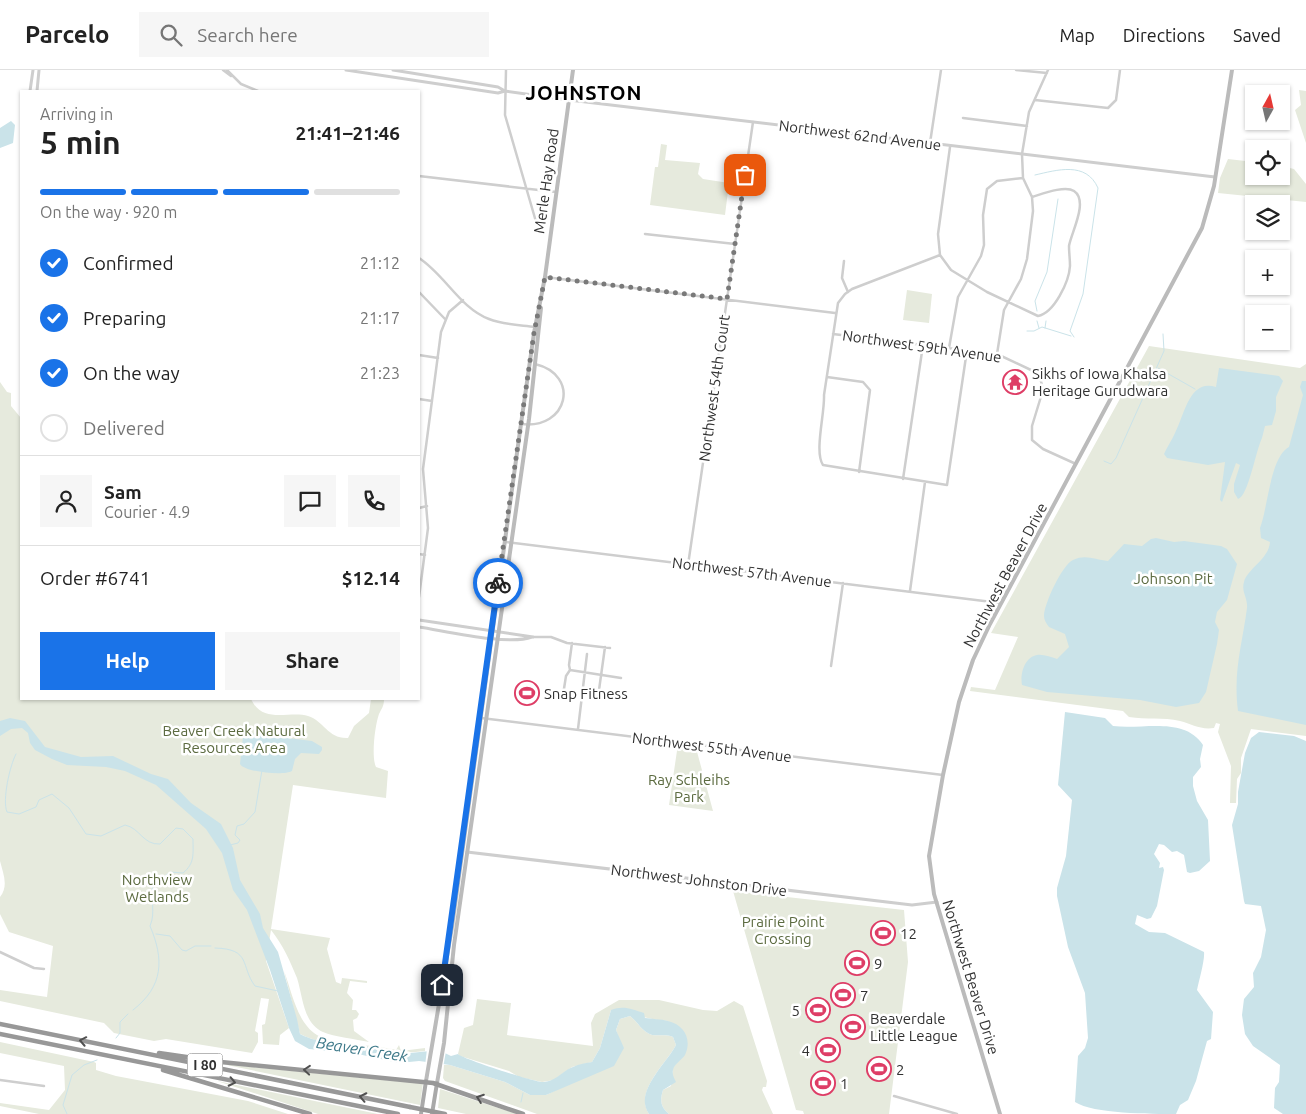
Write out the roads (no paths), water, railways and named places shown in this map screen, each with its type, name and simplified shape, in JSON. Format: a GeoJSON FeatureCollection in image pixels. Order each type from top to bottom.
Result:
{"type":"FeatureCollection","features":[{"type":"Feature","properties":{"kind":"highway","name":"I 80"},"geometry":{"type":"LineString","coordinates":[[0,1024],[444,1114]]}},
{"type":"Feature","properties":{"kind":"highway","name":"I 80"},"geometry":{"type":"LineString","coordinates":[[0,1034],[294,1095],[398,1114]]}},
{"type":"Feature","properties":{"kind":"highway"},"geometry":{"type":"LineString","coordinates":[[113,1047],[221,1062],[426,1081],[523,1114]]}},
{"type":"Feature","properties":{"kind":"highway"},"geometry":{"type":"LineString","coordinates":[[150,1064],[310,1114]]}},
{"type":"Feature","properties":{"kind":"main road","name":"Merle Hay Road"},"geometry":{"type":"LineString","coordinates":[[421,1114],[431,1041],[451,931],[504,542],[530,364],[545,277],[573,70]]}},
{"type":"Feature","properties":{"kind":"main road","name":"Northwest Beaver Drive"},"geometry":{"type":"LineString","coordinates":[[1000,1114],[937,902],[930,871],[929,846],[943,775],[966,680],[981,642],[1000,603],[1197,240],[1210,204],[1232,70]]}},
{"type":"Feature","properties":{"kind":"main road","name":"Merle Hay Road"},"geometry":{"type":"LineString","coordinates":[[432,1114],[444,1043],[450,976],[528,425],[537,327]]}},
{"type":"Feature","properties":{"kind":"street"},"geometry":{"type":"LineString","coordinates":[[30,90],[33,70]]}},
{"type":"Feature","properties":{"kind":"street"},"geometry":{"type":"LineString","coordinates":[[37,90],[39,70]]}},
{"type":"Feature","properties":{"kind":"street"},"geometry":{"type":"LineString","coordinates":[[225,70],[247,87],[255,90]]}},
{"type":"Feature","properties":{"kind":"street","name":"Northwest 62nd Avenue"},"geometry":{"type":"LineString","coordinates":[[346,70],[498,93],[506,91]]}},
{"type":"Feature","properties":{"kind":"street","name":"Northwest 62nd Avenue"},"geometry":{"type":"LineString","coordinates":[[393,70],[498,87],[506,91],[569,100],[950,147],[1215,177]]}},
{"type":"Feature","properties":{"kind":"street"},"geometry":{"type":"LineString","coordinates":[[506,70],[505,115],[539,232]]}},
{"type":"Feature","properties":{"kind":"street"},"geometry":{"type":"LineString","coordinates":[[930,144],[941,70]]}},
{"type":"Feature","properties":{"kind":"street"},"geometry":{"type":"LineString","coordinates":[[996,354],[1007,302],[1021,279],[1025,268],[1032,227],[1032,197],[1023,178],[1022,154],[1029,112],[1047,72],[1016,70]]}},
{"type":"Feature","properties":{"kind":"street"},"geometry":{"type":"LineString","coordinates":[[1035,100],[1108,108],[1116,100],[1120,70]]}},
{"type":"Feature","properties":{"kind":"street"},"geometry":{"type":"LineString","coordinates":[[963,118],[1027,126]]}},
{"type":"Feature","properties":{"kind":"street","name":"Northwest 54th Court"},"geometry":{"type":"LineString","coordinates":[[688,565],[753,122]]}},
{"type":"Feature","properties":{"kind":"street"},"geometry":{"type":"LineString","coordinates":[[950,147],[938,234],[940,255],[951,270],[1034,316],[1042,315],[1052,307],[1069,274],[1069,246],[1076,226],[1080,200],[1076,193],[1069,189],[1032,197]]}},
{"type":"Feature","properties":{"kind":"street"},"geometry":{"type":"LineString","coordinates":[[420,176],[556,192]]}},
{"type":"Feature","properties":{"kind":"street"},"geometry":{"type":"LineString","coordinates":[[949,348],[956,300],[981,256],[984,245],[983,215],[988,187],[997,181],[1023,178]]}},
{"type":"Feature","properties":{"kind":"street"},"geometry":{"type":"LineString","coordinates":[[645,234],[735,244]]}},
{"type":"Feature","properties":{"kind":"street"},"geometry":{"type":"LineString","coordinates":[[940,255],[848,292],[838,303],[835,314],[818,455],[823,465],[947,485],[967,350]]}},
{"type":"Feature","properties":{"kind":"street"},"geometry":{"type":"LineString","coordinates":[[420,259],[478,313],[489,319],[537,327]]}},
{"type":"Feature","properties":{"kind":"street"},"geometry":{"type":"LineString","coordinates":[[844,261],[842,278],[848,292]]}},
{"type":"Feature","properties":{"kind":"street"},"geometry":{"type":"LineString","coordinates":[[545,277],[835,314]]}},
{"type":"Feature","properties":{"kind":"street"},"geometry":{"type":"LineString","coordinates":[[420,293],[445,319]]}},
{"type":"Feature","properties":{"kind":"street"},"geometry":{"type":"LineString","coordinates":[[420,579],[428,528],[428,506],[423,478],[423,464],[438,358],[445,319],[449,312],[462,300]]}},
{"type":"Feature","properties":{"kind":"street","name":"Northwest 59th Avenue"},"geometry":{"type":"LineString","coordinates":[[833,334],[996,354],[1031,370],[1040,377],[1042,390],[1032,426],[1032,440],[1043,449],[1076,464]]}},
{"type":"Feature","properties":{"kind":"street"},"geometry":{"type":"LineString","coordinates":[[903,479],[923,345]]}},
{"type":"Feature","properties":{"kind":"street"},"geometry":{"type":"LineString","coordinates":[[420,355],[438,358]]}},
{"type":"Feature","properties":{"kind":"street"},"geometry":{"type":"LineString","coordinates":[[521,424],[539,425],[552,419],[560,409],[564,397],[563,388],[558,378],[548,369],[530,364]]}},
{"type":"Feature","properties":{"kind":"street"},"geometry":{"type":"LineString","coordinates":[[827,377],[863,382],[870,390],[859,472]]}},
{"type":"Feature","properties":{"kind":"street"},"geometry":{"type":"LineString","coordinates":[[420,399],[432,401]]}},
{"type":"Feature","properties":{"kind":"street"},"geometry":{"type":"LineString","coordinates":[[910,591],[925,482]]}},
{"type":"Feature","properties":{"kind":"street"},"geometry":{"type":"LineString","coordinates":[[420,508],[428,506]]}},
{"type":"Feature","properties":{"kind":"street","name":"Northwest 57th Avenue"},"geometry":{"type":"LineString","coordinates":[[504,542],[1000,603]]}},
{"type":"Feature","properties":{"kind":"street"},"geometry":{"type":"LineString","coordinates":[[420,554],[425,555]]}},
{"type":"Feature","properties":{"kind":"street"},"geometry":{"type":"LineString","coordinates":[[831,666],[843,583]]}},
{"type":"Feature","properties":{"kind":"street"},"geometry":{"type":"LineString","coordinates":[[420,620],[551,637],[572,643],[610,648]]}},
{"type":"Feature","properties":{"kind":"street"},"geometry":{"type":"LineString","coordinates":[[420,627],[516,640],[533,636]]}},
{"type":"Feature","properties":{"kind":"street"},"geometry":{"type":"LineString","coordinates":[[563,695],[566,676],[570,670],[572,643]]}},
{"type":"Feature","properties":{"kind":"street"},"geometry":{"type":"LineString","coordinates":[[599,690],[605,647]]}},
{"type":"Feature","properties":{"kind":"street"},"geometry":{"type":"LineString","coordinates":[[578,730],[587,654]]}},
{"type":"Feature","properties":{"kind":"street"},"geometry":{"type":"LineString","coordinates":[[570,670],[620,678]]}},
{"type":"Feature","properties":{"kind":"street","name":"Northwest 55th Avenue"},"geometry":{"type":"LineString","coordinates":[[481,718],[943,775]]}},
{"type":"Feature","properties":{"kind":"street","name":"Northwest Johnston Drive"},"geometry":{"type":"LineString","coordinates":[[461,851],[912,905],[937,902]]}},
{"type":"Feature","properties":{"kind":"street"},"geometry":{"type":"LineString","coordinates":[[0,952],[34,968],[44,969]]}},
{"type":"Feature","properties":{"kind":"street"},"geometry":{"type":"LineString","coordinates":[[0,1080],[44,1086]]}},
{"type":"Feature","properties":{"kind":"street"},"geometry":{"type":"LineString","coordinates":[[894,1096],[957,1114]]}},
{"type":"Feature","properties":{"kind":"water"},"geometry":{"type":"Polygon","coordinates":[[[11,121],[15,125],[13,143],[0,148],[0,128],[11,121]]]}},
{"type":"Feature","properties":{"kind":"water"},"geometry":{"type":"Polygon","coordinates":[[[1219,368],[1279,376],[1283,381],[1276,397],[1276,411],[1272,425],[1265,426],[1242,496],[1238,499],[1234,492],[1234,484],[1240,465],[1236,463],[1222,502],[1220,500],[1225,462],[1208,465],[1167,458],[1164,454],[1174,436],[1189,400],[1200,388],[1207,386],[1216,387],[1219,368]]]}},
{"type":"Feature","properties":{"kind":"water"},"geometry":{"type":"Polygon","coordinates":[[[1302,381],[1306,381],[1306,725],[1238,711],[1237,697],[1237,671],[1247,608],[1243,589],[1244,582],[1269,548],[1270,542],[1261,538],[1260,528],[1274,472],[1278,461],[1289,447],[1303,395],[1300,387],[1302,381]]]}},
{"type":"Feature","properties":{"kind":"water"},"geometry":{"type":"Polygon","coordinates":[[[1156,538],[1174,542],[1184,541],[1221,546],[1227,549],[1237,564],[1227,600],[1217,612],[1215,622],[1219,630],[1217,644],[1206,692],[1199,703],[1176,707],[1140,700],[1047,692],[1022,685],[1022,672],[1029,659],[1039,655],[1057,659],[1069,647],[1065,634],[1049,627],[1045,622],[1044,616],[1054,585],[1069,563],[1082,557],[1108,561],[1124,544],[1142,546],[1151,539],[1156,538]]]}},
{"type":"Feature","properties":{"kind":"water"},"geometry":{"type":"Polygon","coordinates":[[[1065,712],[1105,718],[1113,726],[1174,727],[1185,730],[1195,736],[1203,745],[1200,759],[1201,767],[1193,777],[1193,786],[1197,801],[1208,820],[1210,861],[1199,871],[1187,872],[1184,855],[1177,851],[1172,852],[1164,845],[1159,844],[1154,854],[1160,863],[1159,868],[1163,867],[1164,870],[1157,906],[1151,918],[1147,919],[1137,915],[1135,924],[1149,932],[1165,933],[1204,952],[1197,990],[1213,1012],[1211,1039],[1207,1041],[1196,1081],[1188,1100],[1180,1105],[1176,1114],[1108,1111],[1083,1106],[1075,1102],[1078,1056],[1085,1048],[1088,1038],[1085,993],[1068,947],[1057,896],[1057,888],[1066,856],[1072,800],[1058,785],[1065,712]]]}},
{"type":"Feature","properties":{"kind":"water","name":"Beaver Creek"},"geometry":{"type":"Polygon","coordinates":[[[10,718],[25,721],[45,747],[81,757],[113,756],[151,774],[168,779],[191,803],[221,824],[233,848],[240,880],[260,914],[263,928],[278,952],[300,1034],[324,1042],[398,1053],[432,1051],[451,1056],[458,1054],[499,1070],[547,1082],[575,1066],[592,1062],[600,1048],[611,1010],[620,1008],[631,1009],[644,1013],[645,1018],[674,1023],[686,1034],[688,1044],[685,1055],[673,1070],[676,1082],[663,1090],[662,1094],[662,1106],[669,1114],[649,1114],[645,1105],[645,1096],[653,1078],[676,1045],[673,1037],[649,1034],[630,1016],[620,1019],[616,1030],[624,1048],[614,1066],[546,1095],[530,1095],[505,1082],[450,1065],[419,1061],[399,1063],[358,1054],[309,1049],[295,1041],[247,910],[233,890],[222,853],[206,829],[156,785],[125,771],[106,767],[67,765],[52,759],[35,750],[30,743],[28,733],[22,728],[11,729],[0,736],[0,721],[10,718]]]}},
{"type":"Feature","properties":{"kind":"water"},"geometry":{"type":"Polygon","coordinates":[[[1259,732],[1294,736],[1306,741],[1306,1114],[1283,1114],[1274,1108],[1275,1088],[1279,1082],[1280,1065],[1253,1046],[1245,1034],[1242,1015],[1244,999],[1254,987],[1253,973],[1261,957],[1266,930],[1261,906],[1245,904],[1244,901],[1232,825],[1238,804],[1238,792],[1245,753],[1251,738],[1259,732]]]}},
{"type":"Feature","properties":{"kind":"water"},"geometry":{"type":"Polygon","coordinates":[[[247,733],[312,741],[322,747],[322,750],[319,754],[301,753],[295,759],[292,771],[273,773],[256,771],[243,767],[240,764],[243,737],[247,733]]]}},
{"type":"Feature","properties":{"kind":"waterway"},"geometry":{"type":"LineString","coordinates":[[1035,175],[1061,170],[1079,171],[1093,179],[1098,188],[1083,294],[1070,331],[1074,337]]}},
{"type":"Feature","properties":{"kind":"waterway"},"geometry":{"type":"LineString","coordinates":[[1037,311],[1035,301],[1047,272],[1058,199]]}},
{"type":"Feature","properties":{"kind":"waterway"},"geometry":{"type":"LineString","coordinates":[[1037,321],[1039,328]]}},
{"type":"Feature","properties":{"kind":"waterway"},"geometry":{"type":"LineString","coordinates":[[1045,328],[1046,321]]}},
{"type":"Feature","properties":{"kind":"waterway"},"geometry":{"type":"LineString","coordinates":[[1027,331],[1034,331],[1042,327],[1071,336]]}},
{"type":"Feature","properties":{"kind":"waterway"},"geometry":{"type":"LineString","coordinates":[[1104,461],[1111,464],[1116,458],[1164,351],[1163,334]]}},
{"type":"Feature","properties":{"kind":"waterway"},"geometry":{"type":"LineString","coordinates":[[1158,368],[1195,389]]}},
{"type":"Feature","properties":{"kind":"waterway"},"geometry":{"type":"LineString","coordinates":[[16,754],[7,783],[5,799],[7,812],[19,814],[36,807],[39,800],[52,794],[69,808],[86,834],[101,836],[125,825],[134,829],[154,844],[160,844],[176,828],[183,829],[193,839],[190,866],[183,873],[170,872],[153,885],[153,916],[150,926],[158,950],[158,971],[156,982],[151,991],[133,1010]]}},
{"type":"Feature","properties":{"kind":"waterway"},"geometry":{"type":"LineString","coordinates":[[230,845],[238,843],[240,840],[235,835],[237,826],[244,824],[255,812],[262,770]]}},
{"type":"Feature","properties":{"kind":"waterway"},"geometry":{"type":"LineString","coordinates":[[156,934],[170,936],[182,950],[186,951],[195,946],[211,946]]}},
{"type":"Feature","properties":{"kind":"waterway"},"geometry":{"type":"LineString","coordinates":[[215,948],[227,949],[240,955],[255,986],[278,991]]}},
{"type":"Feature","properties":{"kind":"waterway"},"geometry":{"type":"LineString","coordinates":[[116,1038],[120,1033],[120,1022],[128,1014]]}},
{"type":"Feature","properties":{"kind":"waterway"},"geometry":{"type":"LineString","coordinates":[[67,1114],[63,1105],[72,1075],[84,1065],[97,1060]]}},
{"type":"Feature","properties":{"kind":"waterway"},"geometry":{"type":"LineString","coordinates":[[521,1102],[523,1093]]}},
{"type":"Feature","properties":{"kind":"place","name":"Sikhs of Iowa Khalsa Heritage Gurudwara"},"geometry":{"type":"Point","coordinates":[1015,382]}},
{"type":"Feature","properties":{"kind":"place","name":"Snap Fitness"},"geometry":{"type":"Point","coordinates":[527,693]}},
{"type":"Feature","properties":{"kind":"place","name":"12"},"geometry":{"type":"Point","coordinates":[883,933]}},
{"type":"Feature","properties":{"kind":"place","name":"9"},"geometry":{"type":"Point","coordinates":[857,963]}},
{"type":"Feature","properties":{"kind":"place","name":"7"},"geometry":{"type":"Point","coordinates":[843,995]}},
{"type":"Feature","properties":{"kind":"place","name":"5"},"geometry":{"type":"Point","coordinates":[818,1010]}},
{"type":"Feature","properties":{"kind":"place","name":"Beaverdale Little League"},"geometry":{"type":"Point","coordinates":[853,1027]}},
{"type":"Feature","properties":{"kind":"place","name":"4"},"geometry":{"type":"Point","coordinates":[828,1050]}},
{"type":"Feature","properties":{"kind":"place","name":"2"},"geometry":{"type":"Point","coordinates":[879,1069]}},
{"type":"Feature","properties":{"kind":"place","name":"1"},"geometry":{"type":"Point","coordinates":[823,1083]}},
{"type":"Feature","properties":{"kind":"district","name":"JOHNSTON"},"geometry":{"type":"Point","coordinates":[584,92]}},
{"type":"Feature","properties":{"kind":"park label","name":"Johnson Pit"},"geometry":{"type":"Point","coordinates":[1173,578]}},
{"type":"Feature","properties":{"kind":"park label","name":"Beaver Creek Natural Resources Area"},"geometry":{"type":"Point","coordinates":[234,738]}},
{"type":"Feature","properties":{"kind":"park label","name":"Ray Schleihs Park"},"geometry":{"type":"Point","coordinates":[689,788]}},
{"type":"Feature","properties":{"kind":"park label","name":"Northview Wetlands"},"geometry":{"type":"Point","coordinates":[157,888]}},
{"type":"Feature","properties":{"kind":"park label","name":"Prairie Point Crossing"},"geometry":{"type":"Point","coordinates":[783,930]}}]}
